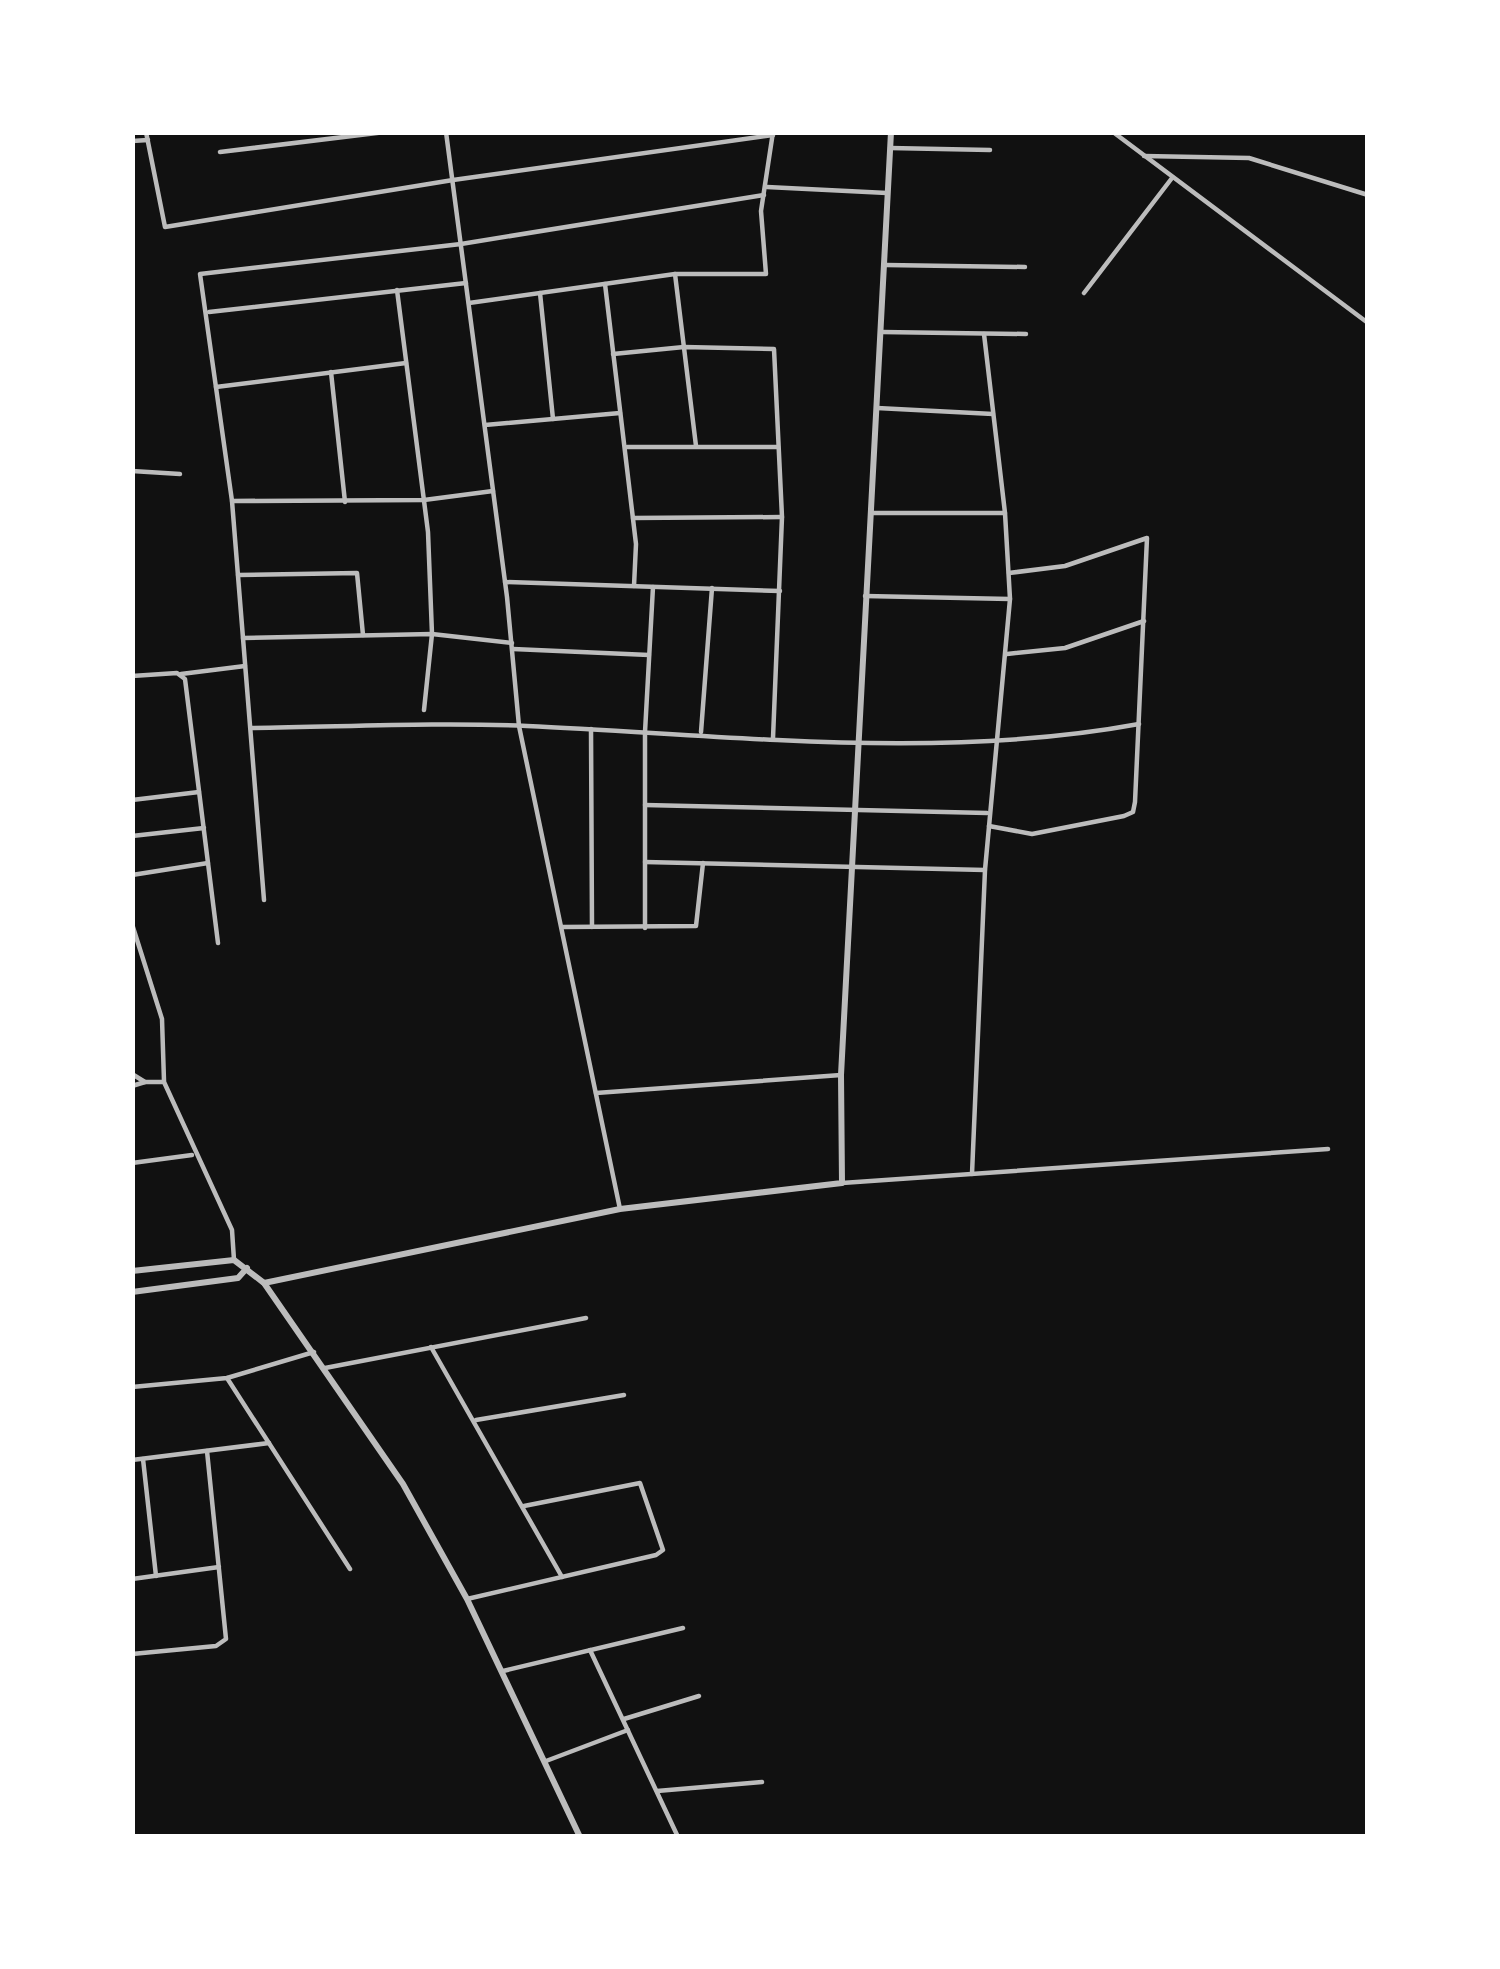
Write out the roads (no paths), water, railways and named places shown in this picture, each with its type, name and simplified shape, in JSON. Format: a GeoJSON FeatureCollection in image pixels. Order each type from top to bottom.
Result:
{"type":"FeatureCollection","features":[{"type":"Feature","properties":{"kind":"street"},"geometry":{"type":"LineString","coordinates":[[220,152],[385,132]]}},
{"type":"Feature","properties":{"kind":"street"},"geometry":{"type":"LineString","coordinates":[[446,132],[513,646],[519,726],[620,1209]]}},
{"type":"Feature","properties":{"kind":"street"},"geometry":{"type":"LineString","coordinates":[[842,1183],[841,1076],[856,742],[891,132]]}},
{"type":"Feature","properties":{"kind":"street"},"geometry":{"type":"LineString","coordinates":[[1113,132],[1368,323]]}},
{"type":"Feature","properties":{"kind":"street"},"geometry":{"type":"LineString","coordinates":[[132,141],[147,136],[165,227],[773,133],[761,211],[766,274],[675,274],[469,303]]}},
{"type":"Feature","properties":{"kind":"street"},"geometry":{"type":"LineString","coordinates":[[890,148],[990,150]]}},
{"type":"Feature","properties":{"kind":"street"},"geometry":{"type":"LineString","coordinates":[[1144,156],[1249,158],[1368,195]]}},
{"type":"Feature","properties":{"kind":"street"},"geometry":{"type":"LineString","coordinates":[[1084,293],[1172,178]]}},
{"type":"Feature","properties":{"kind":"street"},"geometry":{"type":"LineString","coordinates":[[264,900],[232,501],[200,274],[461,244],[765,191],[887,193]]}},
{"type":"Feature","properties":{"kind":"street"},"geometry":{"type":"LineString","coordinates":[[883,265],[1024,266]]}},
{"type":"Feature","properties":{"kind":"street"},"geometry":{"type":"LineString","coordinates":[[675,274],[697,446]]}},
{"type":"Feature","properties":{"kind":"street"},"geometry":{"type":"LineString","coordinates":[[208,312],[466,283]]}},
{"type":"Feature","properties":{"kind":"street"},"geometry":{"type":"LineString","coordinates":[[604,284],[633,518],[634,586]]}},
{"type":"Feature","properties":{"kind":"street"},"geometry":{"type":"LineString","coordinates":[[397,290],[424,500],[432,634],[424,710]]}},
{"type":"Feature","properties":{"kind":"street"},"geometry":{"type":"LineString","coordinates":[[540,293],[553,419]]}},
{"type":"Feature","properties":{"kind":"street"},"geometry":{"type":"LineString","coordinates":[[879,332],[1026,334]]}},
{"type":"Feature","properties":{"kind":"street"},"geometry":{"type":"LineString","coordinates":[[972,1174],[988,826],[1010,599],[985,334]]}},
{"type":"Feature","properties":{"kind":"street"},"geometry":{"type":"LineString","coordinates":[[613,354],[684,347],[773,349],[782,517],[773,738]]}},
{"type":"Feature","properties":{"kind":"street"},"geometry":{"type":"LineString","coordinates":[[216,387],[406,363]]}},
{"type":"Feature","properties":{"kind":"street"},"geometry":{"type":"LineString","coordinates":[[331,373],[345,502]]}},
{"type":"Feature","properties":{"kind":"street"},"geometry":{"type":"LineString","coordinates":[[877,408],[994,414]]}},
{"type":"Feature","properties":{"kind":"street"},"geometry":{"type":"LineString","coordinates":[[485,425],[620,413]]}},
{"type":"Feature","properties":{"kind":"street"},"geometry":{"type":"LineString","coordinates":[[625,447],[778,447]]}},
{"type":"Feature","properties":{"kind":"street"},"geometry":{"type":"LineString","coordinates":[[132,471],[180,474]]}},
{"type":"Feature","properties":{"kind":"street"},"geometry":{"type":"LineString","coordinates":[[232,501],[424,500],[493,490]]}},
{"type":"Feature","properties":{"kind":"street"},"geometry":{"type":"LineString","coordinates":[[871,513],[1005,513]]}},
{"type":"Feature","properties":{"kind":"street"},"geometry":{"type":"LineString","coordinates":[[633,518],[782,517]]}},
{"type":"Feature","properties":{"kind":"street"},"geometry":{"type":"LineString","coordinates":[[988,826],[1044,833],[1133,812],[1148,538],[1065,566],[1009,573]]}},
{"type":"Feature","properties":{"kind":"street"},"geometry":{"type":"LineString","coordinates":[[238,575],[357,573],[363,636]]}},
{"type":"Feature","properties":{"kind":"street"},"geometry":{"type":"LineString","coordinates":[[505,582],[780,591]]}},
{"type":"Feature","properties":{"kind":"street"},"geometry":{"type":"LineString","coordinates":[[645,928],[645,732],[653,586]]}},
{"type":"Feature","properties":{"kind":"street"},"geometry":{"type":"LineString","coordinates":[[701,734],[712,589]]}},
{"type":"Feature","properties":{"kind":"street"},"geometry":{"type":"LineString","coordinates":[[864,596],[1010,599]]}},
{"type":"Feature","properties":{"kind":"street"},"geometry":{"type":"LineString","coordinates":[[1007,654],[1065,648],[1144,621]]}},
{"type":"Feature","properties":{"kind":"street"},"geometry":{"type":"LineString","coordinates":[[243,638],[432,634],[513,646],[649,655]]}},
{"type":"Feature","properties":{"kind":"street"},"geometry":{"type":"LineString","coordinates":[[132,676],[245,666]]}},
{"type":"Feature","properties":{"kind":"street"},"geometry":{"type":"LineString","coordinates":[[181,674],[218,943]]}},
{"type":"Feature","properties":{"kind":"street"},"geometry":{"type":"LineString","coordinates":[[250,728],[519,726],[856,742],[1061,738],[1139,724]]}},
{"type":"Feature","properties":{"kind":"street"},"geometry":{"type":"LineString","coordinates":[[591,729],[592,927]]}},
{"type":"Feature","properties":{"kind":"street"},"geometry":{"type":"LineString","coordinates":[[132,800],[199,792]]}},
{"type":"Feature","properties":{"kind":"street"},"geometry":{"type":"LineString","coordinates":[[645,805],[990,813]]}},
{"type":"Feature","properties":{"kind":"street"},"geometry":{"type":"LineString","coordinates":[[132,836],[204,828]]}},
{"type":"Feature","properties":{"kind":"street"},"geometry":{"type":"LineString","coordinates":[[645,862],[986,870]]}},
{"type":"Feature","properties":{"kind":"street"},"geometry":{"type":"LineString","coordinates":[[132,875],[208,863]]}},
{"type":"Feature","properties":{"kind":"street"},"geometry":{"type":"LineString","coordinates":[[560,927],[696,926],[703,863]]}},
{"type":"Feature","properties":{"kind":"street"},"geometry":{"type":"LineString","coordinates":[[132,929],[162,1018],[164,1082],[232,1230],[235,1261]]}},
{"type":"Feature","properties":{"kind":"street"},"geometry":{"type":"LineString","coordinates":[[132,1074],[145,1082]]}},
{"type":"Feature","properties":{"kind":"street"},"geometry":{"type":"LineString","coordinates":[[596,1093],[841,1076]]}},
{"type":"Feature","properties":{"kind":"street"},"geometry":{"type":"LineString","coordinates":[[132,1086],[164,1082]]}},
{"type":"Feature","properties":{"kind":"street"},"geometry":{"type":"LineString","coordinates":[[264,1283],[620,1209],[842,1183],[1328,1149]]}},
{"type":"Feature","properties":{"kind":"street"},"geometry":{"type":"LineString","coordinates":[[132,1163],[194,1154]]}},
{"type":"Feature","properties":{"kind":"street"},"geometry":{"type":"LineString","coordinates":[[132,1271],[235,1261],[264,1283],[403,1484],[467,1599],[580,1837]]}},
{"type":"Feature","properties":{"kind":"street"},"geometry":{"type":"LineString","coordinates":[[132,1292],[238,1278],[247,1268]]}},
{"type":"Feature","properties":{"kind":"street"},"geometry":{"type":"LineString","coordinates":[[325,1368],[586,1318]]}},
{"type":"Feature","properties":{"kind":"street"},"geometry":{"type":"LineString","coordinates":[[431,1347],[562,1577]]}},
{"type":"Feature","properties":{"kind":"street"},"geometry":{"type":"LineString","coordinates":[[132,1387],[227,1378],[315,1352]]}},
{"type":"Feature","properties":{"kind":"street"},"geometry":{"type":"LineString","coordinates":[[227,1378],[350,1569]]}},
{"type":"Feature","properties":{"kind":"street"},"geometry":{"type":"LineString","coordinates":[[474,1421],[624,1395]]}},
{"type":"Feature","properties":{"kind":"street"},"geometry":{"type":"LineString","coordinates":[[132,1460],[268,1443]]}},
{"type":"Feature","properties":{"kind":"street"},"geometry":{"type":"LineString","coordinates":[[132,1654],[224,1644],[227,1634],[207,1451]]}},
{"type":"Feature","properties":{"kind":"street"},"geometry":{"type":"LineString","coordinates":[[143,1459],[156,1576]]}},
{"type":"Feature","properties":{"kind":"street"},"geometry":{"type":"LineString","coordinates":[[467,1599],[662,1552],[644,1487],[634,1483],[524,1506]]}},
{"type":"Feature","properties":{"kind":"street"},"geometry":{"type":"LineString","coordinates":[[132,1579],[219,1567]]}},
{"type":"Feature","properties":{"kind":"street"},"geometry":{"type":"LineString","coordinates":[[503,1671],[683,1628]]}},
{"type":"Feature","properties":{"kind":"street"},"geometry":{"type":"LineString","coordinates":[[590,1650],[678,1837]]}},
{"type":"Feature","properties":{"kind":"street"},"geometry":{"type":"LineString","coordinates":[[623,1720],[699,1696]]}},
{"type":"Feature","properties":{"kind":"street"},"geometry":{"type":"LineString","coordinates":[[546,1760],[628,1730]]}},
{"type":"Feature","properties":{"kind":"street"},"geometry":{"type":"LineString","coordinates":[[656,1791],[762,1782]]}}]}
